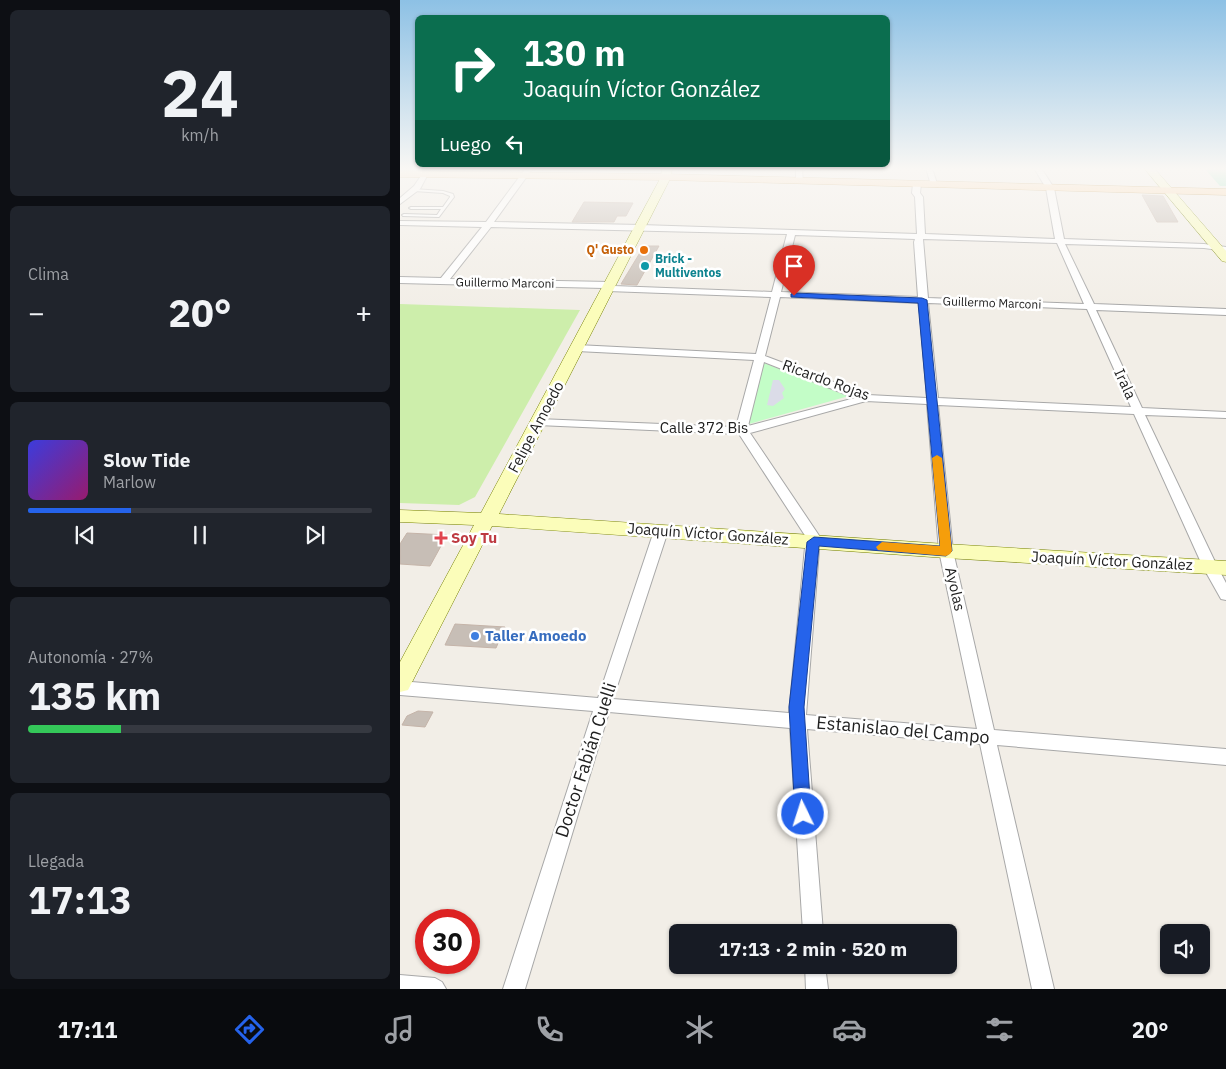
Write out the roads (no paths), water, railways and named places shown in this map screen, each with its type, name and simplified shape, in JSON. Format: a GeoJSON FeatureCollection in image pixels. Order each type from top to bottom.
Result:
{"type":"FeatureCollection","features":[{"type":"Feature","properties":{"kind":"street"},"geometry":{"type":"LineString","coordinates":[[443,281],[496,214]]}},
{"type":"Feature","properties":{"kind":"street","name":"Felipe Amoedo"},"geometry":{"type":"LineString","coordinates":[[400,684],[647,214]]}},
{"type":"Feature","properties":{"kind":"street","name":"Ayolas"},"geometry":{"type":"LineString","coordinates":[[920,214],[922,224],[921,236],[918,242],[922,300],[946,551],[1043,989]]}},
{"type":"Feature","properties":{"kind":"street","name":"Irala"},"geometry":{"type":"LineString","coordinates":[[1055,214],[1060,241],[1089,307],[1138,410],[1218,567],[1226,595]]}},
{"type":"Feature","properties":{"kind":"street"},"geometry":{"type":"LineString","coordinates":[[1192,214],[1222,248],[1226,258]]}},
{"type":"Feature","properties":{"kind":"street"},"geometry":{"type":"LineString","coordinates":[[400,224],[641,227],[1222,248]]}},
{"type":"Feature","properties":{"kind":"street"},"geometry":{"type":"LineString","coordinates":[[792,232],[759,357],[743,431],[811,532],[814,542],[797,721],[812,924]]}},
{"type":"Feature","properties":{"kind":"street","name":"Guillermo Marconi"},"geometry":{"type":"LineString","coordinates":[[400,280],[1226,312]]}},
{"type":"Feature","properties":{"kind":"street","name":"Ricardo Rojas"},"geometry":{"type":"LineString","coordinates":[[577,348],[759,357],[866,398],[1226,414]]}},
{"type":"Feature","properties":{"kind":"street","name":"Calle 372 Bis"},"geometry":{"type":"LineString","coordinates":[[538,422],[743,431],[866,398]]}},
{"type":"Feature","properties":{"kind":"street","name":"Joaquín Víctor González"},"geometry":{"type":"LineString","coordinates":[[400,516],[487,519],[946,551],[1218,567]]}},
{"type":"Feature","properties":{"kind":"street","name":"Doctor Fabián Cuelli"},"geometry":{"type":"LineString","coordinates":[[514,989],[660,531]]}},
{"type":"Feature","properties":{"kind":"street","name":"Estanislao del Campo"},"geometry":{"type":"LineString","coordinates":[[400,688],[1226,758]]}},
{"type":"Feature","properties":{"kind":"street"},"geometry":{"type":"LineString","coordinates":[[816,974],[817,989]]}},
{"type":"Feature","properties":{"kind":"street"},"geometry":{"type":"LineString","coordinates":[[400,985],[436,989]]}},
{"type":"Feature","properties":{"kind":"lane"},"geometry":{"type":"LineString","coordinates":[[404,215],[438,216],[439,214]]}},
{"type":"Feature","properties":{"kind":"place","name":"Q' Gusto"},"geometry":{"type":"Point","coordinates":[644,250]}},
{"type":"Feature","properties":{"kind":"place","name":"Brick - Multiventos"},"geometry":{"type":"Point","coordinates":[645,266]}},
{"type":"Feature","properties":{"kind":"place","name":"Soy Tu"},"geometry":{"type":"Point","coordinates":[441,538]}},
{"type":"Feature","properties":{"kind":"place","name":"Taller Amoedo"},"geometry":{"type":"Point","coordinates":[475,636]}}]}
